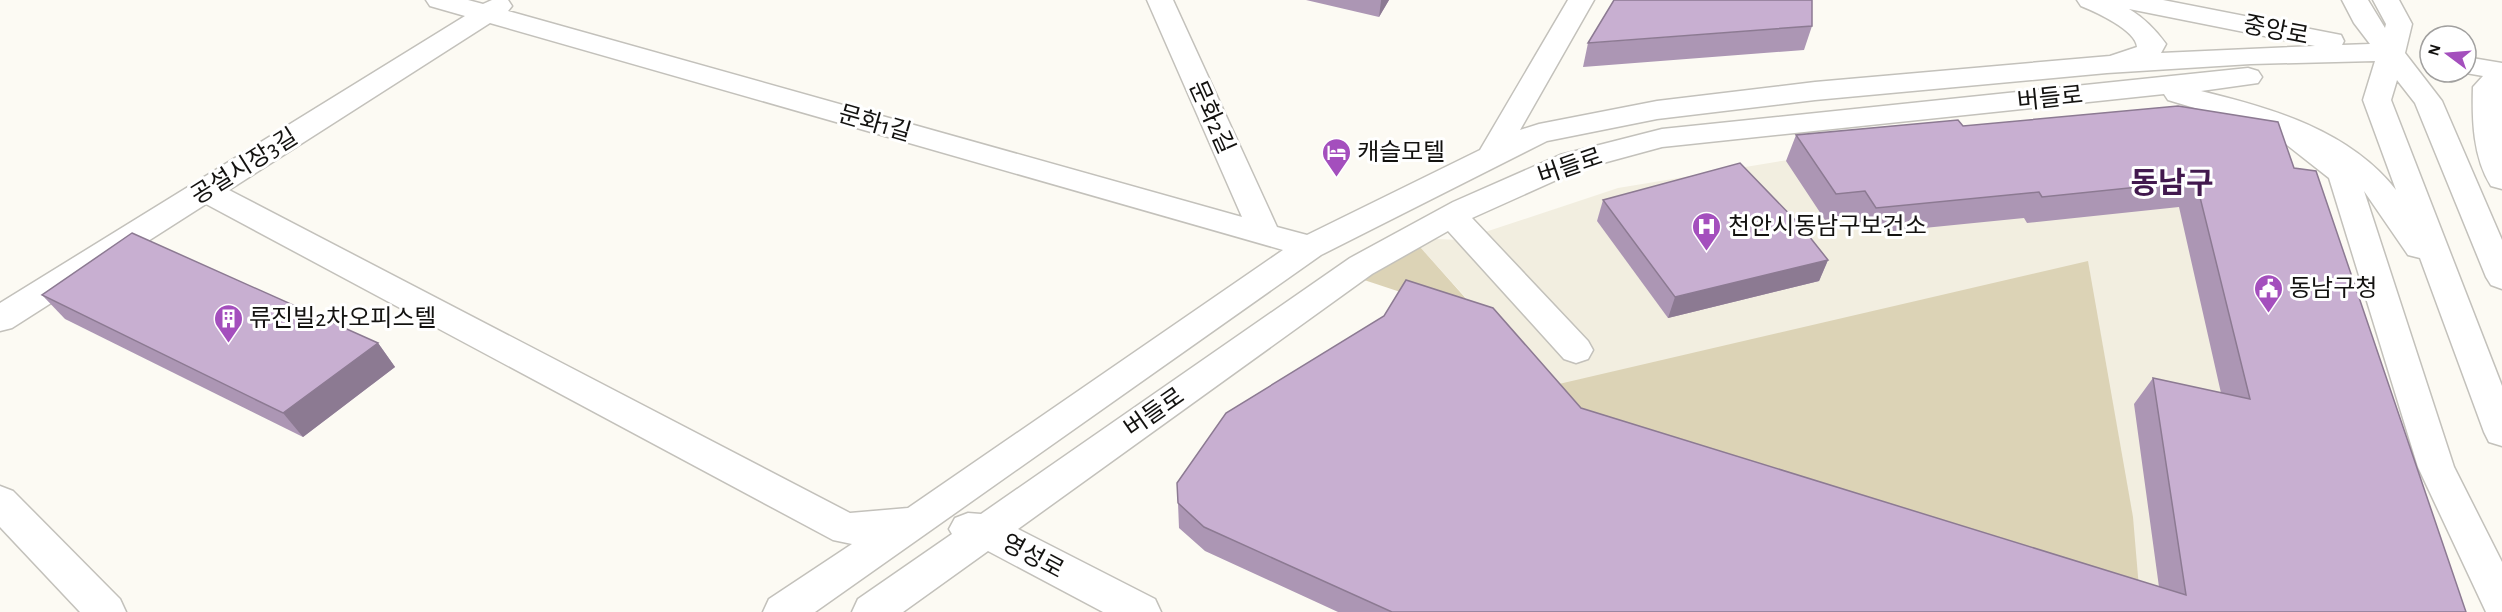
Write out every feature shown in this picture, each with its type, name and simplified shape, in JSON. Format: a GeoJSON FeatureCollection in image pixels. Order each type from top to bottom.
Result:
{"type":"FeatureCollection","features":[{"type":"Feature","properties":{"kind":"street","name":"문화1길"},"geometry":{"type":"LineString","coordinates":[[439,0],[498,6],[1310,247]]}},
{"type":"Feature","properties":{"kind":"street","name":"문화2길"},"geometry":{"type":"LineString","coordinates":[[1160,0],[1265,234]]}},
{"type":"Feature","properties":{"kind":"street"},"geometry":{"type":"LineString","coordinates":[[1490,158],[1581,0]]}},
{"type":"Feature","properties":{"kind":"street"},"geometry":{"type":"LineString","coordinates":[[2090,0],[2117,11],[2145,34],[2152,44],[2148,52],[2107,65]]}},
{"type":"Feature","properties":{"kind":"street","name":"중앙로"},"geometry":{"type":"LineString","coordinates":[[2123,0],[2418,57]]}},
{"type":"Feature","properties":{"kind":"street"},"geometry":{"type":"LineString","coordinates":[[2355,0],[2367,23],[2392,52],[2428,101],[2502,278]]}},
{"type":"Feature","properties":{"kind":"street"},"geometry":{"type":"LineString","coordinates":[[2386,0],[2399,24],[2377,100],[2502,432]]}},
{"type":"Feature","properties":{"kind":"street","name":"공설시장3길"},"geometry":{"type":"LineString","coordinates":[[0,319],[498,6]]}},
{"type":"Feature","properties":{"kind":"street","name":"버들로"},"geometry":{"type":"LineString","coordinates":[[783,612],[917,522],[1310,247],[1539,134],[1657,110],[1827,90],[2107,65],[2251,56],[2392,52]]}},
{"type":"Feature","properties":{"kind":"street","name":"버들로"},"geometry":{"type":"LineString","coordinates":[[872,612],[1360,266],[1452,216],[1571,162],[1662,138],[2287,73],[2392,52]]}},
{"type":"Feature","properties":{"kind":"street"},"geometry":{"type":"LineString","coordinates":[[2478,67],[2502,71]]}},
{"type":"Feature","properties":{"kind":"street"},"geometry":{"type":"LineString","coordinates":[[2500,170],[2486,112],[2487,87],[2502,76]]}},
{"type":"Feature","properties":{"kind":"street"},"geometry":{"type":"LineString","coordinates":[[2150,87],[2236,107],[2322,143],[2365,174],[2442,277]]}},
{"type":"Feature","properties":{"kind":"street"},"geometry":{"type":"LineString","coordinates":[[2280,126],[2321,154],[2343,174],[2436,468],[2502,603]]}},
{"type":"Feature","properties":{"kind":"street","name":"영성로"},"geometry":{"type":"LineString","coordinates":[[206,190],[846,529],[917,522],[986,531],[1141,612]]}},
{"type":"Feature","properties":{"kind":"street"},"geometry":{"type":"LineString","coordinates":[[1452,216],[1576,350]]}},
{"type":"Feature","properties":{"kind":"street"},"geometry":{"type":"LineString","coordinates":[[0,502],[106,612]]}},
{"type":"Feature","properties":{"kind":"shaded area"},"geometry":{"type":"Polygon","coordinates":[[[2145,117],[2459,612],[2137,612],[1584,429],[1412,238],[1461,240],[1618,188],[1781,161],[2145,117]]]}},
{"type":"Feature","properties":{"kind":"shaded area"},"geometry":{"type":"Polygon","coordinates":[[[1412,238],[1485,320],[1349,275],[1412,238]]]}},
{"type":"Feature","properties":{"kind":"shaded area"},"geometry":{"type":"Polygon","coordinates":[[[2088,261],[2133,517],[2141,612],[1584,429],[1546,387],[2088,261]]]}},
{"type":"Feature","properties":{"kind":"building"},"geometry":{"type":"Polygon","coordinates":[[[1614,0],[1812,0],[1812,26],[1588,43],[1614,0]]]}},
{"type":"Feature","properties":{"kind":"building"},"geometry":{"type":"Polygon","coordinates":[[[2178,106],[2278,122],[2294,168],[2316,171],[2466,612],[1392,612],[1204,527],[1178,503],[1177,483],[1226,413],[1384,316],[1406,280],[1493,308],[1581,408],[2186,595],[2153,378],[2250,399],[2196,181],[2042,197],[2039,192],[1876,208],[1865,191],[1836,194],[1796,135],[1958,120],[1963,126],[2178,106]]]}},
{"type":"Feature","properties":{"kind":"building","name":"천안시동남구보건소"},"geometry":{"type":"Polygon","coordinates":[[[1740,163],[1801,226],[1828,260],[1675,297],[1603,200],[1740,163]]]}},
{"type":"Feature","properties":{"kind":"building","name":"류진빌2차오피스텔"},"geometry":{"type":"Polygon","coordinates":[[[132,233],[378,343],[283,413],[42,295],[132,233]]]}},
{"type":"Feature","properties":{"kind":"place","name":"캐슬모텔"},"geometry":{"type":"Point","coordinates":[1336,178]}},
{"type":"Feature","properties":{"kind":"place","name":"천안시동남구보건소"},"geometry":{"type":"Point","coordinates":[1707,252]}},
{"type":"Feature","properties":{"kind":"place","name":"동남구청"},"geometry":{"type":"Point","coordinates":[2268,314]}},
{"type":"Feature","properties":{"kind":"place","name":"류진빌2차오피스텔"},"geometry":{"type":"Point","coordinates":[228,344]}},
{"type":"Feature","properties":{"kind":"district","name":"동남구"},"geometry":{"type":"Point","coordinates":[2172,183]}}]}
